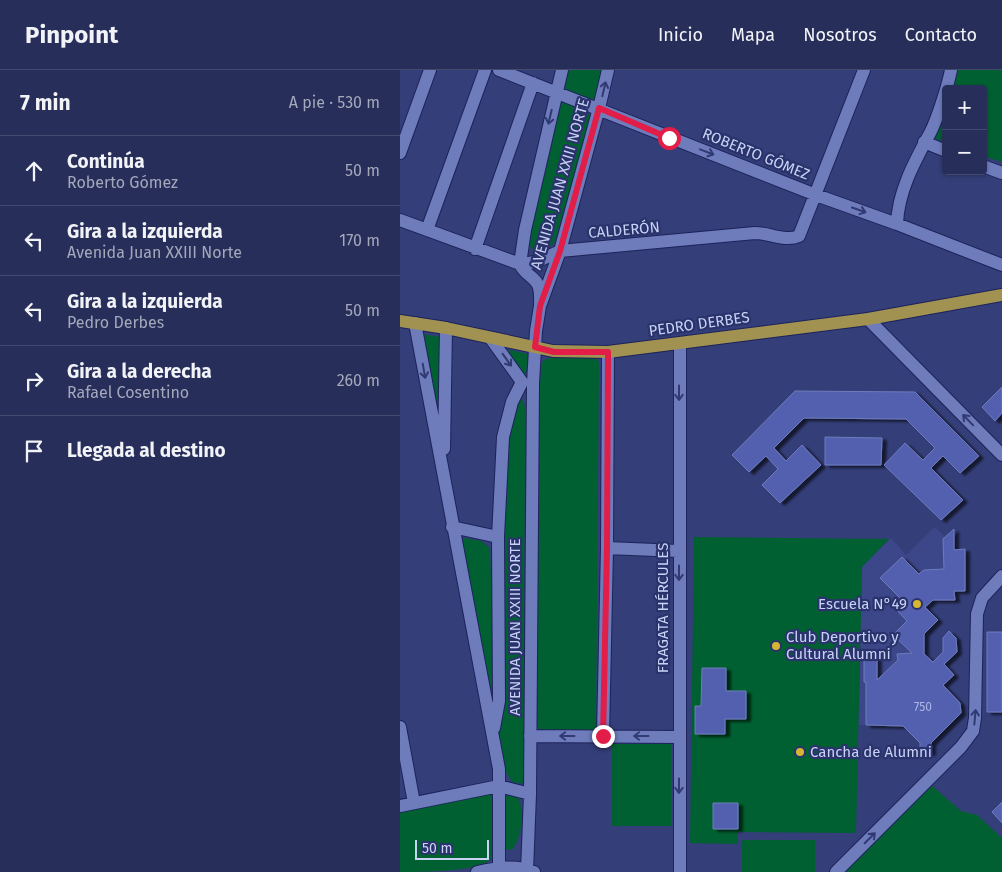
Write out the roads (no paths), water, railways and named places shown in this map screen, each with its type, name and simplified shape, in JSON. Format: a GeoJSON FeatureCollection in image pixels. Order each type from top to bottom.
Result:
{"type":"FeatureCollection","features":[{"type":"Feature","properties":{"kind":"main road","name":"PEDRO DERBES"},"geometry":{"type":"LineString","coordinates":[[400,321],[446,328],[554,352],[608,352],[868,318],[1002,295]]}},
{"type":"Feature","properties":{"kind":"street"},"geometry":{"type":"LineString","coordinates":[[400,153],[430,70]]}},
{"type":"Feature","properties":{"kind":"street"},"geometry":{"type":"LineString","coordinates":[[428,230],[485,70]]}},
{"type":"Feature","properties":{"kind":"street","name":"ROBERTO GÓMEZ"},"geometry":{"type":"LineString","coordinates":[[499,70],[599,108],[816,196],[897,224],[1002,265]]}},
{"type":"Feature","properties":{"kind":"street","name":"AVENIDA JUAN XXIII NORTE"},"geometry":{"type":"LineString","coordinates":[[530,871],[528,383],[540,306],[537,284],[522,270],[520,264],[525,230],[562,70]]}},
{"type":"Feature","properties":{"kind":"street","name":"AVENIDA JUAN XXIII NORTE"},"geometry":{"type":"LineString","coordinates":[[540,306],[560,251],[608,70]]}},
{"type":"Feature","properties":{"kind":"street"},"geometry":{"type":"LineString","coordinates":[[816,196],[864,70]]}},
{"type":"Feature","properties":{"kind":"street"},"geometry":{"type":"LineString","coordinates":[[897,224],[900,200],[916,159],[931,131],[951,70]]}},
{"type":"Feature","properties":{"kind":"street"},"geometry":{"type":"LineString","coordinates":[[475,249],[533,83]]}},
{"type":"Feature","properties":{"kind":"street"},"geometry":{"type":"LineString","coordinates":[[924,142],[942,149]]}},
{"type":"Feature","properties":{"kind":"street"},"geometry":{"type":"LineString","coordinates":[[987,167],[1002,173]]}},
{"type":"Feature","properties":{"kind":"street","name":"CALDERÓN"},"geometry":{"type":"LineString","coordinates":[[520,264],[536,262],[560,251],[764,233],[790,239],[799,236],[816,196]]}},
{"type":"Feature","properties":{"kind":"street"},"geometry":{"type":"LineString","coordinates":[[400,220],[520,264]]}},
{"type":"Feature","properties":{"kind":"street"},"geometry":{"type":"LineString","coordinates":[[868,318],[1002,455]]}},
{"type":"Feature","properties":{"kind":"street"},"geometry":{"type":"LineString","coordinates":[[415,323],[499,769],[499,870]]}},
{"type":"Feature","properties":{"kind":"street"},"geometry":{"type":"LineString","coordinates":[[443,476],[446,328]]}},
{"type":"Feature","properties":{"kind":"street"},"geometry":{"type":"LineString","coordinates":[[491,339],[528,383]]}},
{"type":"Feature","properties":{"kind":"street","name":"FRAGATA HÉRCULES"},"geometry":{"type":"LineString","coordinates":[[680,344],[680,872]]}},
{"type":"Feature","properties":{"kind":"street"},"geometry":{"type":"LineString","coordinates":[[603,736],[607,548],[608,352]]}},
{"type":"Feature","properties":{"kind":"street","name":"AVENIDA JUAN XXIII NORTE"},"geometry":{"type":"LineString","coordinates":[[493,736],[499,701],[498,537],[503,437],[512,402],[528,383]]}},
{"type":"Feature","properties":{"kind":"street"},"geometry":{"type":"LineString","coordinates":[[452,526],[498,537]]}},
{"type":"Feature","properties":{"kind":"street"},"geometry":{"type":"LineString","coordinates":[[607,548],[679,551]]}},
{"type":"Feature","properties":{"kind":"street"},"geometry":{"type":"LineString","coordinates":[[836,872],[942,767],[973,731],[978,607],[988,590],[1002,576]]}},
{"type":"Feature","properties":{"kind":"street"},"geometry":{"type":"LineString","coordinates":[[400,727],[414,803]]}},
{"type":"Feature","properties":{"kind":"street"},"geometry":{"type":"LineString","coordinates":[[530,736],[679,737]]}},
{"type":"Feature","properties":{"kind":"street"},"geometry":{"type":"LineString","coordinates":[[400,806],[499,786],[530,794]]}},
{"type":"Feature","properties":{"kind":"street"},"geometry":{"type":"LineString","coordinates":[[477,872],[499,870],[530,871]]}},
{"type":"Feature","properties":{"kind":"place","name":"Escuela N°49"},"geometry":{"type":"Point","coordinates":[917,604]}},
{"type":"Feature","properties":{"kind":"place","name":"Club Deportivo y Cultural Alumni"},"geometry":{"type":"Point","coordinates":[776,646]}},
{"type":"Feature","properties":{"kind":"place","name":"Cancha de Alumni"},"geometry":{"type":"Point","coordinates":[800,752]}}]}
